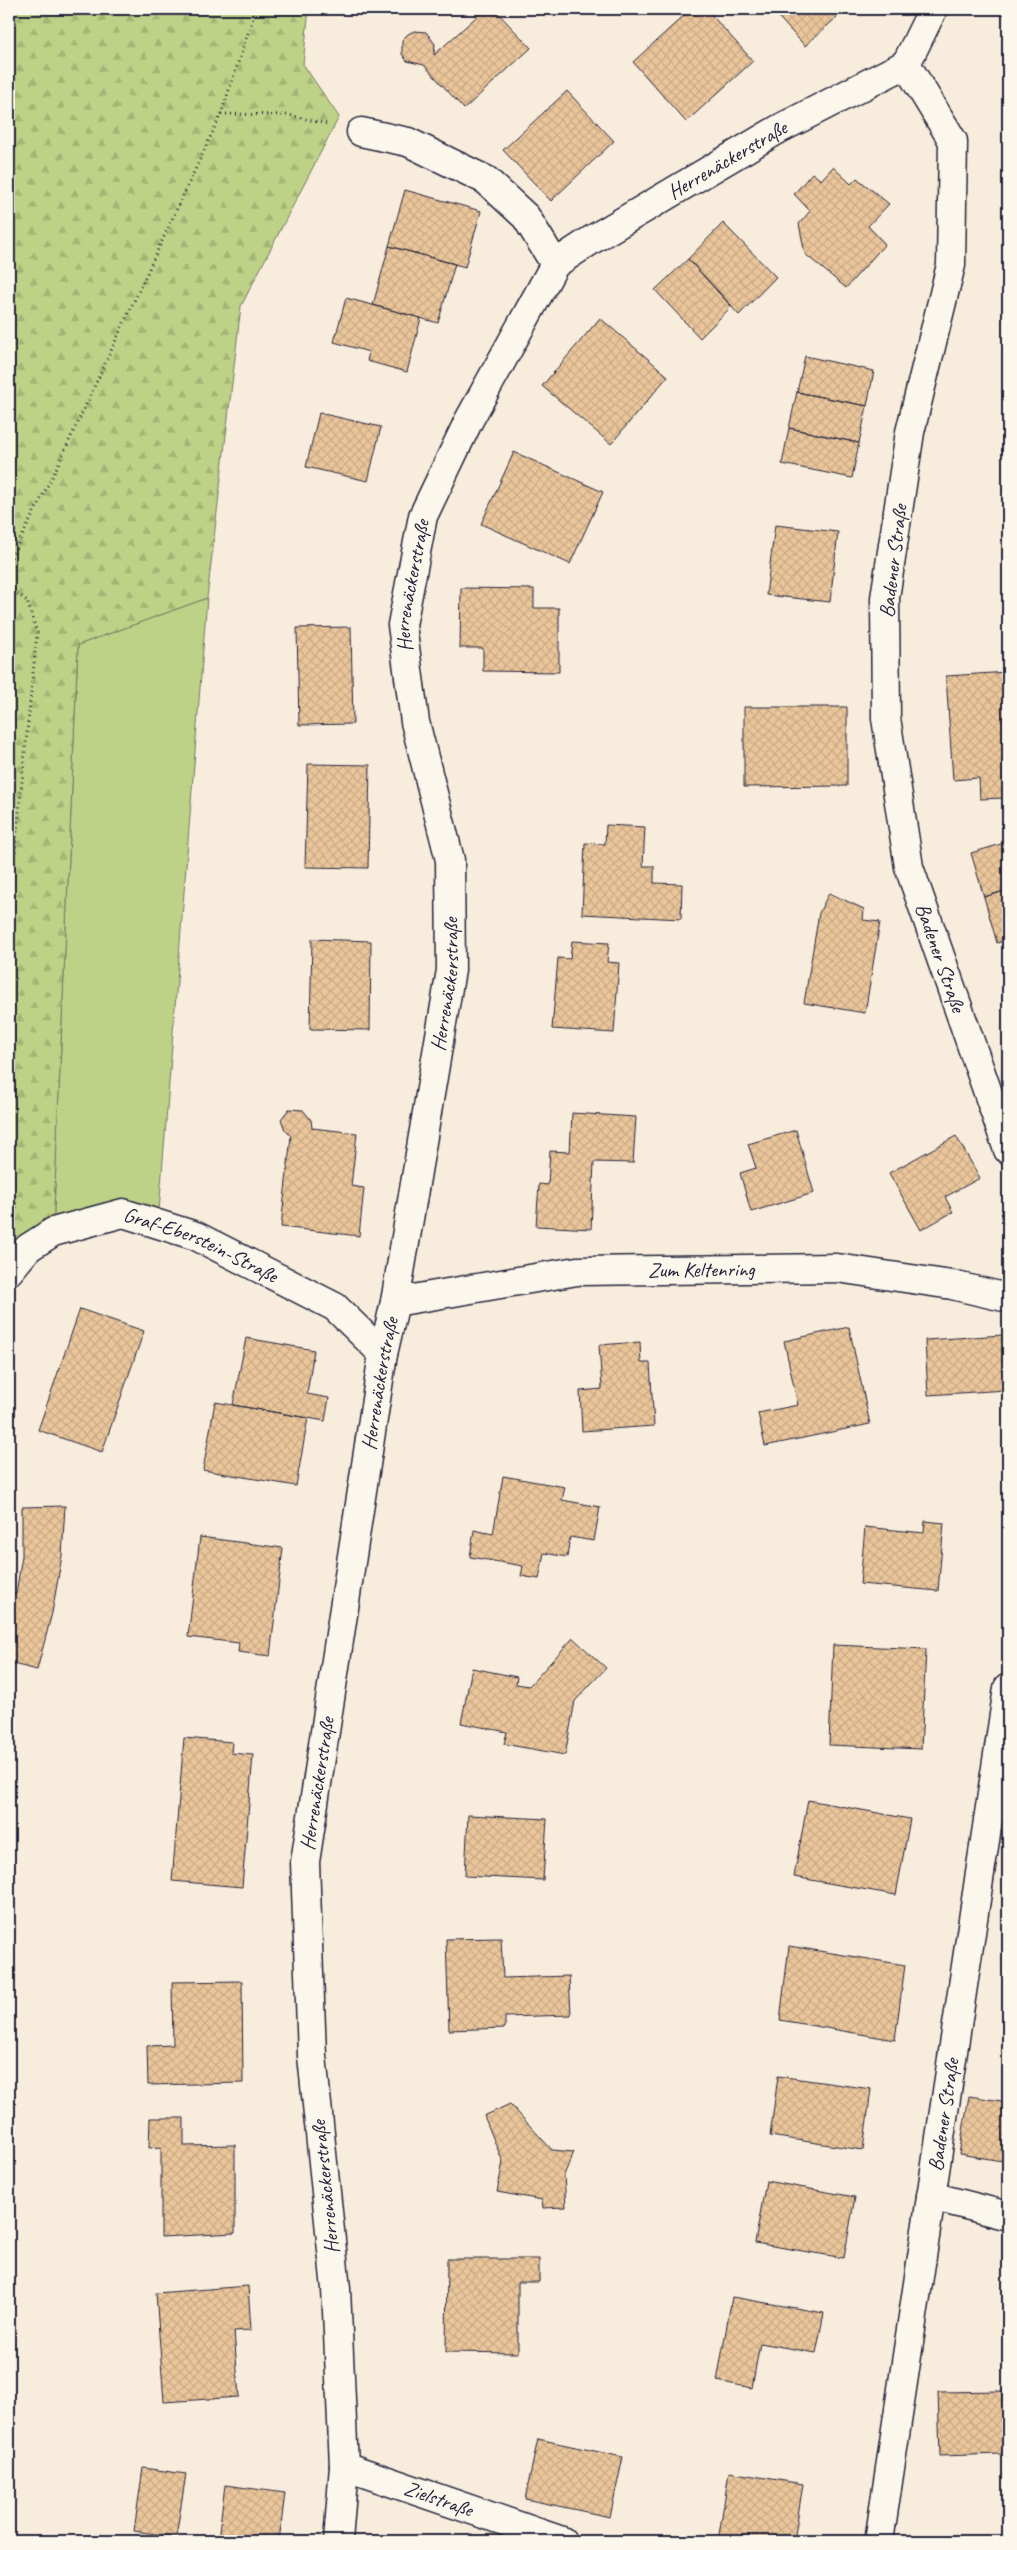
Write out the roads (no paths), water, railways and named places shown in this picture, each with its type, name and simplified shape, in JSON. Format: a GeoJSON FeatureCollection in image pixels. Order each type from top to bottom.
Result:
{"type":"FeatureCollection","features":[{"type":"Feature","properties":{"kind":"street"},"geometry":{"type":"LineString","coordinates":[[906,64],[933,9]]}},
{"type":"Feature","properties":{"kind":"street","name":"Herrenäckerstraße"},"geometry":{"type":"LineString","coordinates":[[338,2541],[344,2466],[336,2289],[312,2056],[305,1862],[383,1354],[394,1302],[451,970],[450,860],[414,722],[402,625],[423,516],[469,420],[555,264],[592,239],[779,129],[906,64]]}},
{"type":"Feature","properties":{"kind":"street","name":"Badener Straße"},"geometry":{"type":"LineString","coordinates":[[906,64],[953,141],[951,265],[910,432],[885,598],[886,718],[909,867],[1008,1150]]}},
{"type":"Feature","properties":{"kind":"street"},"geometry":{"type":"LineString","coordinates":[[361,132],[408,142],[486,180],[526,217],[555,264]]}},
{"type":"Feature","properties":{"kind":"street","name":"Graf-Eberstein-Straße"},"geometry":{"type":"LineString","coordinates":[[9,1270],[28,1248],[53,1232],[123,1213],[196,1236],[335,1307],[383,1354]]}},
{"type":"Feature","properties":{"kind":"street","name":"Zum Keltenring"},"geometry":{"type":"LineString","coordinates":[[394,1302],[577,1271],[837,1268],[952,1285],[1008,1298]]}},
{"type":"Feature","properties":{"kind":"street","name":"Badener Straße"},"geometry":{"type":"LineString","coordinates":[[878,2541],[1008,1688]]}},
{"type":"Feature","properties":{"kind":"street"},"geometry":{"type":"LineString","coordinates":[[931,2196],[1008,2216]]}},
{"type":"Feature","properties":{"kind":"street","name":"Zielstraße"},"geometry":{"type":"LineString","coordinates":[[344,2466],[562,2541]]}}]}
